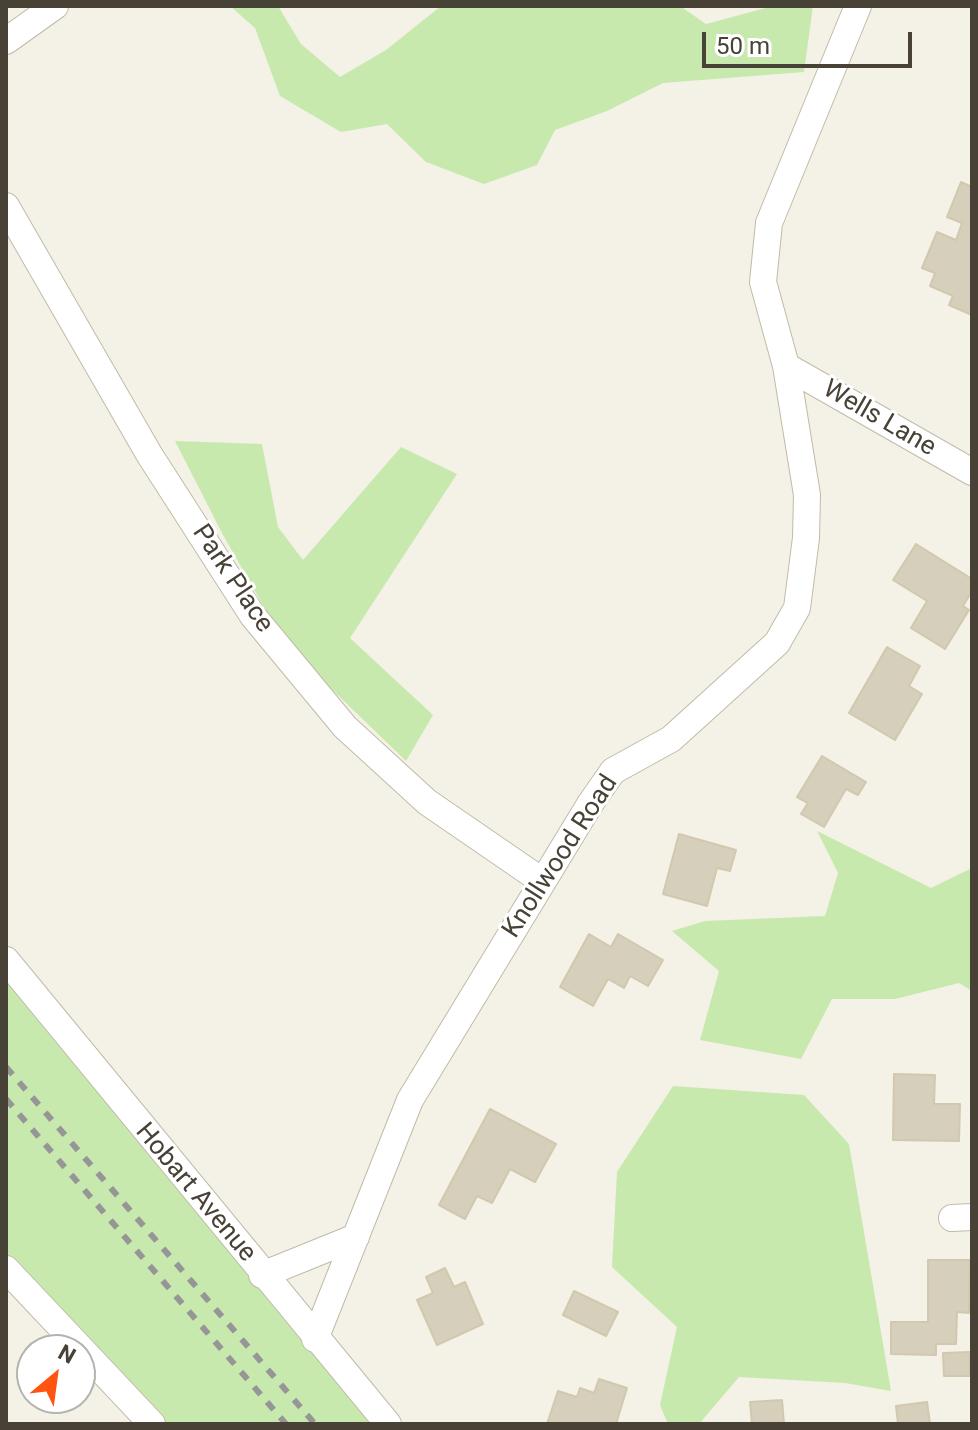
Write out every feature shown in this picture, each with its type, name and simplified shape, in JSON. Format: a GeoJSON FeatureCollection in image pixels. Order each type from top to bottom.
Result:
{"type":"FeatureCollection","features":[{"type":"Feature","properties":{"kind":"street"},"geometry":{"type":"LineString","coordinates":[[6,41],[55,6]]}},
{"type":"Feature","properties":{"kind":"street","name":"Knollwood Road"},"geometry":{"type":"LineString","coordinates":[[315,1339],[410,1100],[542,881],[613,771],[671,739],[706,708],[777,643],[797,608],[806,538],[807,495],[786,366],[763,282],[769,223],[858,6]]}},
{"type":"Feature","properties":{"kind":"street","name":"Park Place"},"geometry":{"type":"LineString","coordinates":[[6,206],[149,454],[253,616],[345,727],[427,802],[542,881]]}},
{"type":"Feature","properties":{"kind":"street","name":"Wells Lane"},"geometry":{"type":"LineString","coordinates":[[786,366],[972,472]]}},
{"type":"Feature","properties":{"kind":"street","name":"Hobart Avenue"},"geometry":{"type":"LineString","coordinates":[[6,960],[262,1275],[388,1424]]}},
{"type":"Feature","properties":{"kind":"street"},"geometry":{"type":"LineString","coordinates":[[262,1275],[356,1237]]}},
{"type":"Feature","properties":{"kind":"street"},"geometry":{"type":"LineString","coordinates":[[6,1269],[152,1424]]}},
{"type":"Feature","properties":{"kind":"green space"},"geometry":{"type":"Polygon","coordinates":[[[230,6],[278,6],[301,44],[340,77],[386,50],[441,6],[680,6],[706,24],[773,6],[813,6],[804,72],[663,83],[607,111],[555,130],[537,165],[484,184],[426,162],[387,124],[341,132],[280,96],[255,28],[230,6]]]}},
{"type":"Feature","properties":{"kind":"green space"},"geometry":{"type":"Polygon","coordinates":[[[175,441],[262,444],[278,527],[303,560],[401,447],[457,474],[350,638],[433,715],[406,761],[285,644],[223,535],[175,441]]]}},
{"type":"Feature","properties":{"kind":"green space"},"geometry":{"type":"Polygon","coordinates":[[[817,831],[931,888],[972,868],[972,991],[959,983],[895,999],[832,999],[801,1059],[700,1040],[719,971],[672,931],[705,921],[825,916],[838,873],[817,831]]]}},
{"type":"Feature","properties":{"kind":"green space"},"geometry":{"type":"Polygon","coordinates":[[[6,951],[397,1424],[143,1424],[96,1372],[96,1334],[62,1334],[6,1271],[6,951]]]}},
{"type":"Feature","properties":{"kind":"green space"},"geometry":{"type":"Polygon","coordinates":[[[673,1086],[804,1095],[849,1144],[891,1391],[845,1383],[739,1377],[699,1424],[668,1424],[660,1405],[677,1327],[612,1267],[617,1172],[673,1086]]]}},
{"type":"Feature","properties":{"kind":"building"},"geometry":{"type":"Polygon","coordinates":[[[961,182],[972,187],[972,315],[949,305],[953,296],[930,286],[935,273],[922,268],[937,232],[956,240],[962,223],[947,217],[961,182]]]}},
{"type":"Feature","properties":{"kind":"building"},"geometry":{"type":"Polygon","coordinates":[[[916,544],[972,579],[972,591],[963,606],[969,610],[945,649],[911,628],[927,601],[893,580],[916,544]]]}},
{"type":"Feature","properties":{"kind":"building"},"geometry":{"type":"Polygon","coordinates":[[[887,647],[920,666],[909,686],[922,694],[895,740],[849,713],[887,647]]]}},
{"type":"Feature","properties":{"kind":"building"},"geometry":{"type":"Polygon","coordinates":[[[822,756],[866,782],[858,795],[846,789],[824,827],[801,814],[808,803],[797,797],[822,756]]]}},
{"type":"Feature","properties":{"kind":"building"},"geometry":{"type":"Polygon","coordinates":[[[679,834],[736,850],[730,871],[717,868],[707,906],[663,894],[679,834]]]}},
{"type":"Feature","properties":{"kind":"building"},"geometry":{"type":"Polygon","coordinates":[[[589,934],[611,947],[618,934],[663,960],[648,986],[630,976],[624,988],[608,979],[593,1006],[560,987],[589,934]]]}},
{"type":"Feature","properties":{"kind":"building"},"geometry":{"type":"Polygon","coordinates":[[[894,1074],[935,1075],[934,1104],[960,1104],[959,1141],[893,1140],[894,1074]]]}},
{"type":"Feature","properties":{"kind":"building"},"geometry":{"type":"Polygon","coordinates":[[[490,1109],[556,1144],[535,1182],[510,1169],[492,1203],[477,1196],[465,1219],[439,1205],[490,1109]]]}},
{"type":"Feature","properties":{"kind":"building"},"geometry":{"type":"Polygon","coordinates":[[[928,1260],[970,1260],[969,1313],[957,1312],[956,1344],[936,1344],[936,1355],[891,1354],[891,1322],[928,1322],[928,1260]]]}},
{"type":"Feature","properties":{"kind":"building"},"geometry":{"type":"Polygon","coordinates":[[[445,1268],[454,1287],[465,1282],[483,1324],[437,1345],[417,1300],[433,1293],[426,1277],[445,1268]]]}},
{"type":"Feature","properties":{"kind":"building"},"geometry":{"type":"Polygon","coordinates":[[[574,1291],[618,1312],[606,1336],[563,1315],[574,1291]]]}},
{"type":"Feature","properties":{"kind":"building"},"geometry":{"type":"Polygon","coordinates":[[[970,1352],[970,1376],[944,1376],[943,1353],[970,1352]]]}},
{"type":"Feature","properties":{"kind":"building"},"geometry":{"type":"Polygon","coordinates":[[[599,1379],[627,1388],[616,1424],[547,1424],[558,1391],[577,1397],[580,1388],[594,1393],[599,1379]]]}},
{"type":"Feature","properties":{"kind":"building"},"geometry":{"type":"Polygon","coordinates":[[[782,1400],[784,1424],[752,1424],[750,1402],[782,1400]]]}},
{"type":"Feature","properties":{"kind":"building"},"geometry":{"type":"Polygon","coordinates":[[[927,1402],[930,1424],[898,1424],[896,1406],[927,1402]]]}},
{"type":"Feature","properties":{"kind":"railway"},"geometry":{"type":"LineString","coordinates":[[6,1067],[315,1424]]}},
{"type":"Feature","properties":{"kind":"railway"},"geometry":{"type":"LineString","coordinates":[[6,1099],[286,1424]]}}]}
